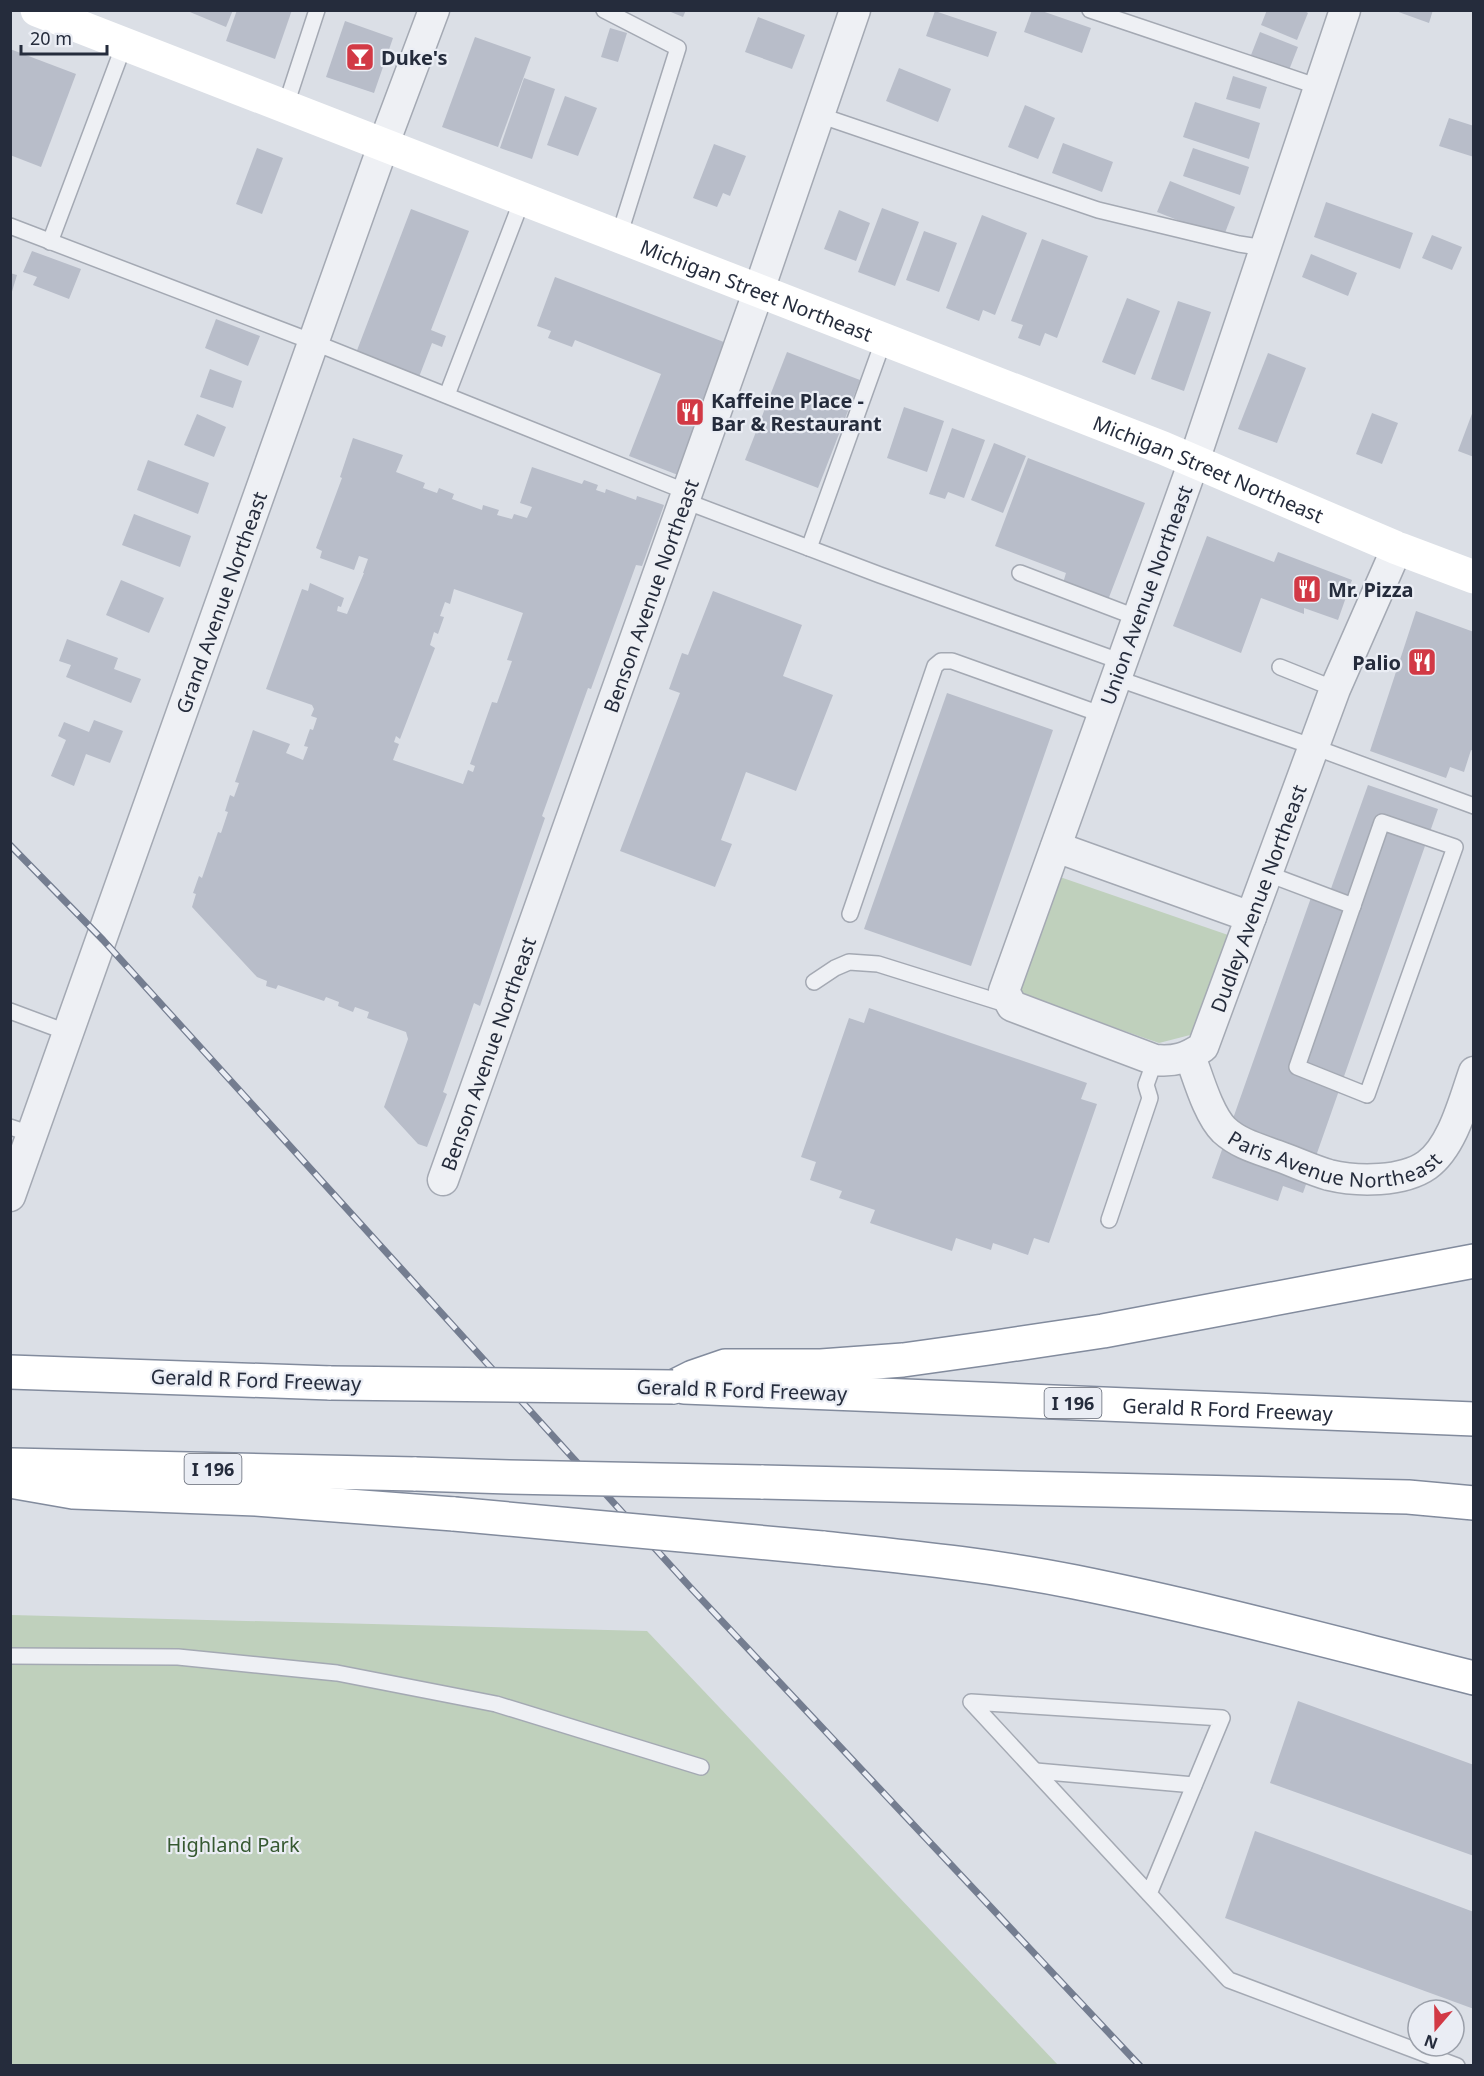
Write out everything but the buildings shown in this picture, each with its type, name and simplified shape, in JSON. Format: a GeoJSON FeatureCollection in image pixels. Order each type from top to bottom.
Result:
{"type":"FeatureCollection","features":[{"type":"Feature","properties":{"kind":"main road","name":"Michigan Street Northeast"},"geometry":{"type":"LineString","coordinates":[[37,10],[1194,461],[1473,578]]}},
{"type":"Feature","properties":{"kind":"main road"},"geometry":{"type":"LineString","coordinates":[[673,1387],[725,1366],[821,1366],[879,1362],[989,1348],[1103,1331],[1473,1261]]}},
{"type":"Feature","properties":{"kind":"main road","name":"Gerald R Ford Freeway"},"geometry":{"type":"LineString","coordinates":[[10,1372],[332,1383],[673,1387],[1473,1419]]}},
{"type":"Feature","properties":{"kind":"main road","name":"I 196"},"geometry":{"type":"LineString","coordinates":[[10,1465],[1408,1497],[1473,1503]]}},
{"type":"Feature","properties":{"kind":"main road"},"geometry":{"type":"LineString","coordinates":[[10,1481],[73,1492],[256,1499],[454,1514],[822,1548],[975,1565],[1074,1582],[1189,1606],[1473,1678]]}},
{"type":"Feature","properties":{"kind":"street","name":"Grand Avenue Northeast"},"geometry":{"type":"LineString","coordinates":[[10,1196],[21,1131],[69,1033],[313,342],[434,10]]}},
{"type":"Feature","properties":{"kind":"street","name":"Benson Avenue Northeast"},"geometry":{"type":"LineString","coordinates":[[443,1180],[759,290],[855,10]]}},
{"type":"Feature","properties":{"kind":"street","name":"Union Avenue Northeast"},"geometry":{"type":"LineString","coordinates":[[1012,1006],[1004,991],[1194,461],[1345,10]]}},
{"type":"Feature","properties":{"kind":"street","name":"Dudley Avenue Northeast"},"geometry":{"type":"LineString","coordinates":[[1190,1056],[1203,1047],[1335,689],[1397,548]]}},
{"type":"Feature","properties":{"kind":"street"},"geometry":{"type":"LineString","coordinates":[[1056,847],[1251,917]]}},
{"type":"Feature","properties":{"kind":"street"},"geometry":{"type":"LineString","coordinates":[[1012,1006],[1155,1060],[1172,1061],[1190,1056]]}},
{"type":"Feature","properties":{"kind":"street","name":"Paris Avenue Northeast"},"geometry":{"type":"LineString","coordinates":[[1190,1056],[1203,1090],[1223,1129],[1241,1143],[1331,1175],[1372,1179],[1403,1177],[1428,1164],[1434,1158],[1467,1115],[1473,1072]]}},
{"type":"Feature","properties":{"kind":"lane"},"geometry":{"type":"LineString","coordinates":[[285,108],[317,10]]}},
{"type":"Feature","properties":{"kind":"lane"},"geometry":{"type":"LineString","coordinates":[[604,10],[678,48],[619,236]]}},
{"type":"Feature","properties":{"kind":"lane"},"geometry":{"type":"LineString","coordinates":[[1090,10],[1319,87]]}},
{"type":"Feature","properties":{"kind":"lane"},"geometry":{"type":"LineString","coordinates":[[50,242],[124,45]]}},
{"type":"Feature","properties":{"kind":"lane"},"geometry":{"type":"LineString","coordinates":[[819,115],[1098,210],[1239,244],[1265,248]]}},
{"type":"Feature","properties":{"kind":"lane"},"geometry":{"type":"LineString","coordinates":[[447,395],[522,200]]}},
{"type":"Feature","properties":{"kind":"lane"},"geometry":{"type":"LineString","coordinates":[[10,226],[447,395],[809,548],[1314,747],[1473,806]]}},
{"type":"Feature","properties":{"kind":"lane"},"geometry":{"type":"LineString","coordinates":[[809,548],[884,339]]}},
{"type":"Feature","properties":{"kind":"lane"},"geometry":{"type":"LineString","coordinates":[[1020,573],[1138,618]]}},
{"type":"Feature","properties":{"kind":"lane"},"geometry":{"type":"LineString","coordinates":[[850,914],[935,666],[942,661],[952,661],[1103,715]]}},
{"type":"Feature","properties":{"kind":"lane"},"geometry":{"type":"LineString","coordinates":[[1280,667],[1335,689]]}},
{"type":"Feature","properties":{"kind":"lane"},"geometry":{"type":"LineString","coordinates":[[1382,822],[1455,847],[1367,1095],[1297,1067],[1353,906],[1382,822]]}},
{"type":"Feature","properties":{"kind":"lane"},"geometry":{"type":"LineString","coordinates":[[1268,874],[1353,906]]}},
{"type":"Feature","properties":{"kind":"lane"},"geometry":{"type":"LineString","coordinates":[[814,982],[849,962],[878,964],[1012,1006]]}},
{"type":"Feature","properties":{"kind":"lane"},"geometry":{"type":"LineString","coordinates":[[10,1011],[69,1033]]}},
{"type":"Feature","properties":{"kind":"lane"},"geometry":{"type":"LineString","coordinates":[[1109,1220],[1150,1098],[1146,1085],[1155,1060]]}},
{"type":"Feature","properties":{"kind":"lane"},"geometry":{"type":"LineString","coordinates":[[10,1656],[178,1657],[337,1673],[496,1704],[701,1767]]}},
{"type":"Feature","properties":{"kind":"lane"},"geometry":{"type":"LineString","coordinates":[[1149,1894],[1222,1718],[971,1702],[1036,1771],[1149,1894],[1229,1980],[1457,2066]]}},
{"type":"Feature","properties":{"kind":"lane"},"geometry":{"type":"LineString","coordinates":[[1036,1771],[1194,1785]]}},
{"type":"Feature","properties":{"kind":"green space"},"geometry":{"type":"Polygon","coordinates":[[[1060,877],[1231,936],[1194,1034],[1159,1043],[1018,994],[1060,877]]]}},
{"type":"Feature","properties":{"kind":"green space","name":"Highland Park"},"geometry":{"type":"Polygon","coordinates":[[[11,1615],[647,1631],[1058,2065],[11,2066],[11,1615]]]}},
{"type":"Feature","properties":{"kind":"railway"},"geometry":{"type":"LineString","coordinates":[[10,845],[103,940],[690,1587],[1140,2066]]}},
{"type":"Feature","properties":{"kind":"place","name":"Duke's"},"geometry":{"type":"Point","coordinates":[360,57]}},
{"type":"Feature","properties":{"kind":"place","name":"Kaffeine Place - Bar & Restaurant"},"geometry":{"type":"Point","coordinates":[690,412]}},
{"type":"Feature","properties":{"kind":"place","name":"Mr. Pizza"},"geometry":{"type":"Point","coordinates":[1307,589]}},
{"type":"Feature","properties":{"kind":"place","name":"Palio"},"geometry":{"type":"Point","coordinates":[1422,662]}}]}
